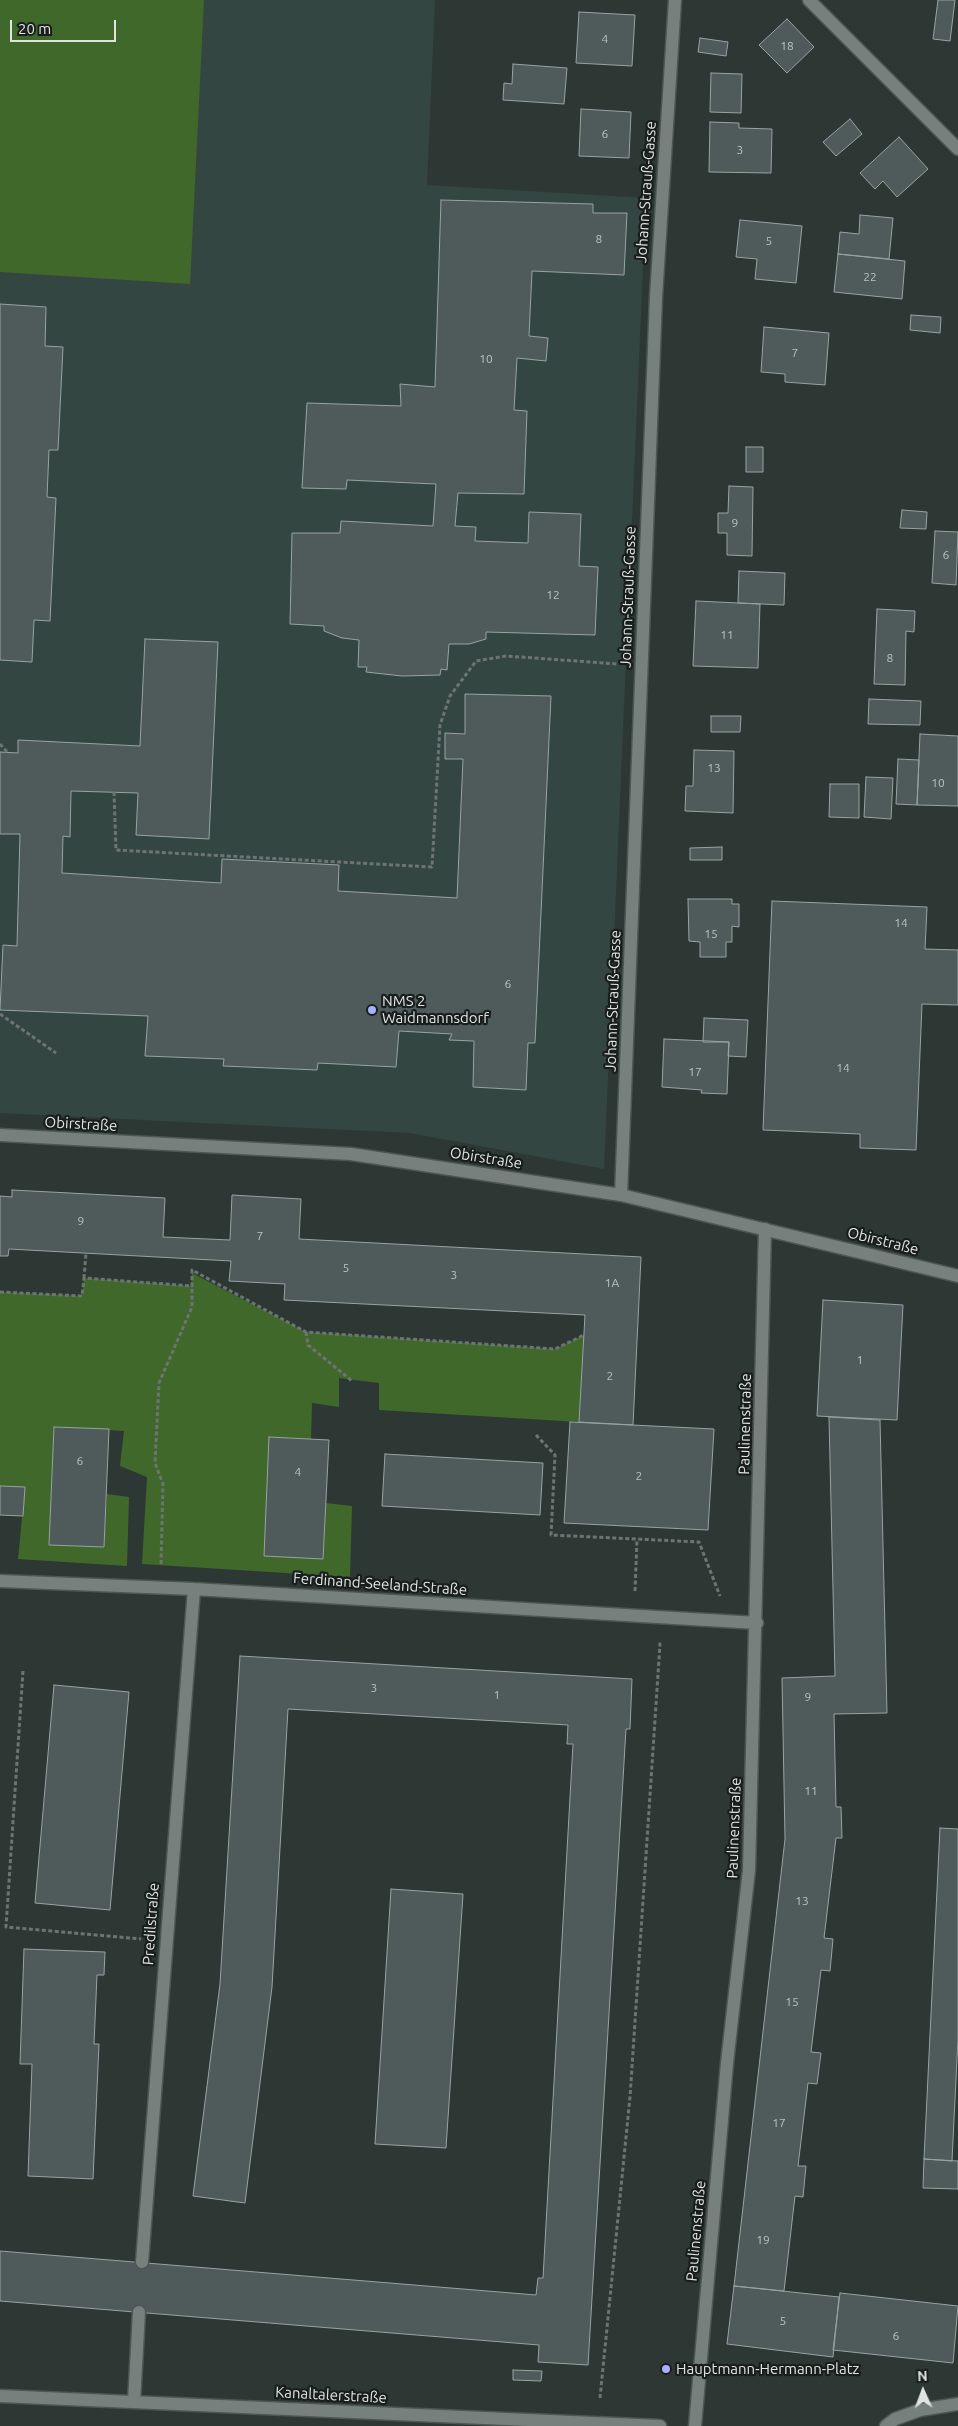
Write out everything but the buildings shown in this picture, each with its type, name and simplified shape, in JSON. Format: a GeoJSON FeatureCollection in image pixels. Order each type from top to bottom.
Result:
{"type":"FeatureCollection","features":[{"type":"Feature","properties":{"kind":"street","name":"Johann-Strauß-Gasse"},"geometry":{"type":"LineString","coordinates":[[621,1195],[656,297],[676,0]]}},
{"type":"Feature","properties":{"kind":"street"},"geometry":{"type":"LineString","coordinates":[[809,0],[958,149]]}},
{"type":"Feature","properties":{"kind":"street","name":"Obirstraße"},"geometry":{"type":"LineString","coordinates":[[0,1135],[351,1154],[621,1195],[958,1276]]}},
{"type":"Feature","properties":{"kind":"street","name":"Paulinenstraße"},"geometry":{"type":"LineString","coordinates":[[695,2426],[727,2063],[749,1870],[757,1623],[765,1230]]}},
{"type":"Feature","properties":{"kind":"street","name":"Ferdinand-Seeland-Straße"},"geometry":{"type":"LineString","coordinates":[[0,1581],[160,1587],[757,1623]]}},
{"type":"Feature","properties":{"kind":"street","name":"Predilstraße"},"geometry":{"type":"LineString","coordinates":[[142,2262],[194,1589]]}},
{"type":"Feature","properties":{"kind":"street"},"geometry":{"type":"LineString","coordinates":[[134,2402],[139,2312]]}},
{"type":"Feature","properties":{"kind":"street","name":"Kanaltalerstraße"},"geometry":{"type":"LineString","coordinates":[[0,2396],[660,2426]]}},
{"type":"Feature","properties":{"kind":"street"},"geometry":{"type":"LineString","coordinates":[[886,2426],[894,2419],[920,2410],[958,2404]]}},
{"type":"Feature","properties":{"kind":"path"},"geometry":{"type":"LineString","coordinates":[[114,792],[116,850],[432,867],[440,725],[450,696],[476,661],[506,656],[642,665]]}},
{"type":"Feature","properties":{"kind":"path"},"geometry":{"type":"LineString","coordinates":[[0,744],[8,753]]}},
{"type":"Feature","properties":{"kind":"path"},"geometry":{"type":"LineString","coordinates":[[0,1014],[56,1054]]}},
{"type":"Feature","properties":{"kind":"path"},"geometry":{"type":"LineString","coordinates":[[0,1292],[82,1296],[86,1253]]}},
{"type":"Feature","properties":{"kind":"path"},"geometry":{"type":"LineString","coordinates":[[160,1587],[163,1484],[155,1463],[159,1383],[192,1308],[192,1270],[306,1332],[555,1349],[584,1335]]}},
{"type":"Feature","properties":{"kind":"path"},"geometry":{"type":"LineString","coordinates":[[84,1278],[192,1286]]}},
{"type":"Feature","properties":{"kind":"path"},"geometry":{"type":"LineString","coordinates":[[306,1332],[308,1345],[352,1381]]}},
{"type":"Feature","properties":{"kind":"path"},"geometry":{"type":"LineString","coordinates":[[536,1435],[555,1455],[551,1535],[699,1542],[730,1622]]}},
{"type":"Feature","properties":{"kind":"path"},"geometry":{"type":"LineString","coordinates":[[635,1615],[636,1539]]}},
{"type":"Feature","properties":{"kind":"path"},"geometry":{"type":"LineString","coordinates":[[601,2389],[630,2098],[660,1644],[650,1643]]}},
{"type":"Feature","properties":{"kind":"path"},"geometry":{"type":"LineString","coordinates":[[6,1927],[23,1671]]}},
{"type":"Feature","properties":{"kind":"path"},"geometry":{"type":"LineString","coordinates":[[0,1929],[6,1927],[166,1941]]}},
{"type":"Feature","properties":{"kind":"shaded area"},"geometry":{"type":"Polygon","coordinates":[[[0,0],[435,0],[427,185],[646,198],[604,1169],[410,1133],[0,1113],[0,0]]]}},
{"type":"Feature","properties":{"kind":"green space"},"geometry":{"type":"Polygon","coordinates":[[[0,0],[204,0],[190,284],[0,272],[0,0]]]}},
{"type":"Feature","properties":{"kind":"green space"},"geometry":{"type":"Polygon","coordinates":[[[192,1273],[306,1332],[555,1349],[584,1335],[579,1422],[379,1410],[379,1383],[339,1378],[339,1407],[312,1403],[311,1440],[265,1556],[323,1559],[326,1503],[352,1506],[350,1577],[142,1564],[147,1477],[120,1466],[124,1431],[54,1427],[49,1544],[104,1547],[107,1494],[129,1497],[127,1566],[18,1559],[25,1488],[0,1486],[0,1292],[82,1296],[84,1278],[191,1286],[192,1273]]]}},
{"type":"Feature","properties":{"kind":"place","name":"NMS 2 Waidmannsdorf"},"geometry":{"type":"Point","coordinates":[372,1010]}},
{"type":"Feature","properties":{"kind":"place","name":"Hauptmann-Hermann-Platz"},"geometry":{"type":"Point","coordinates":[666,2369]}}]}
